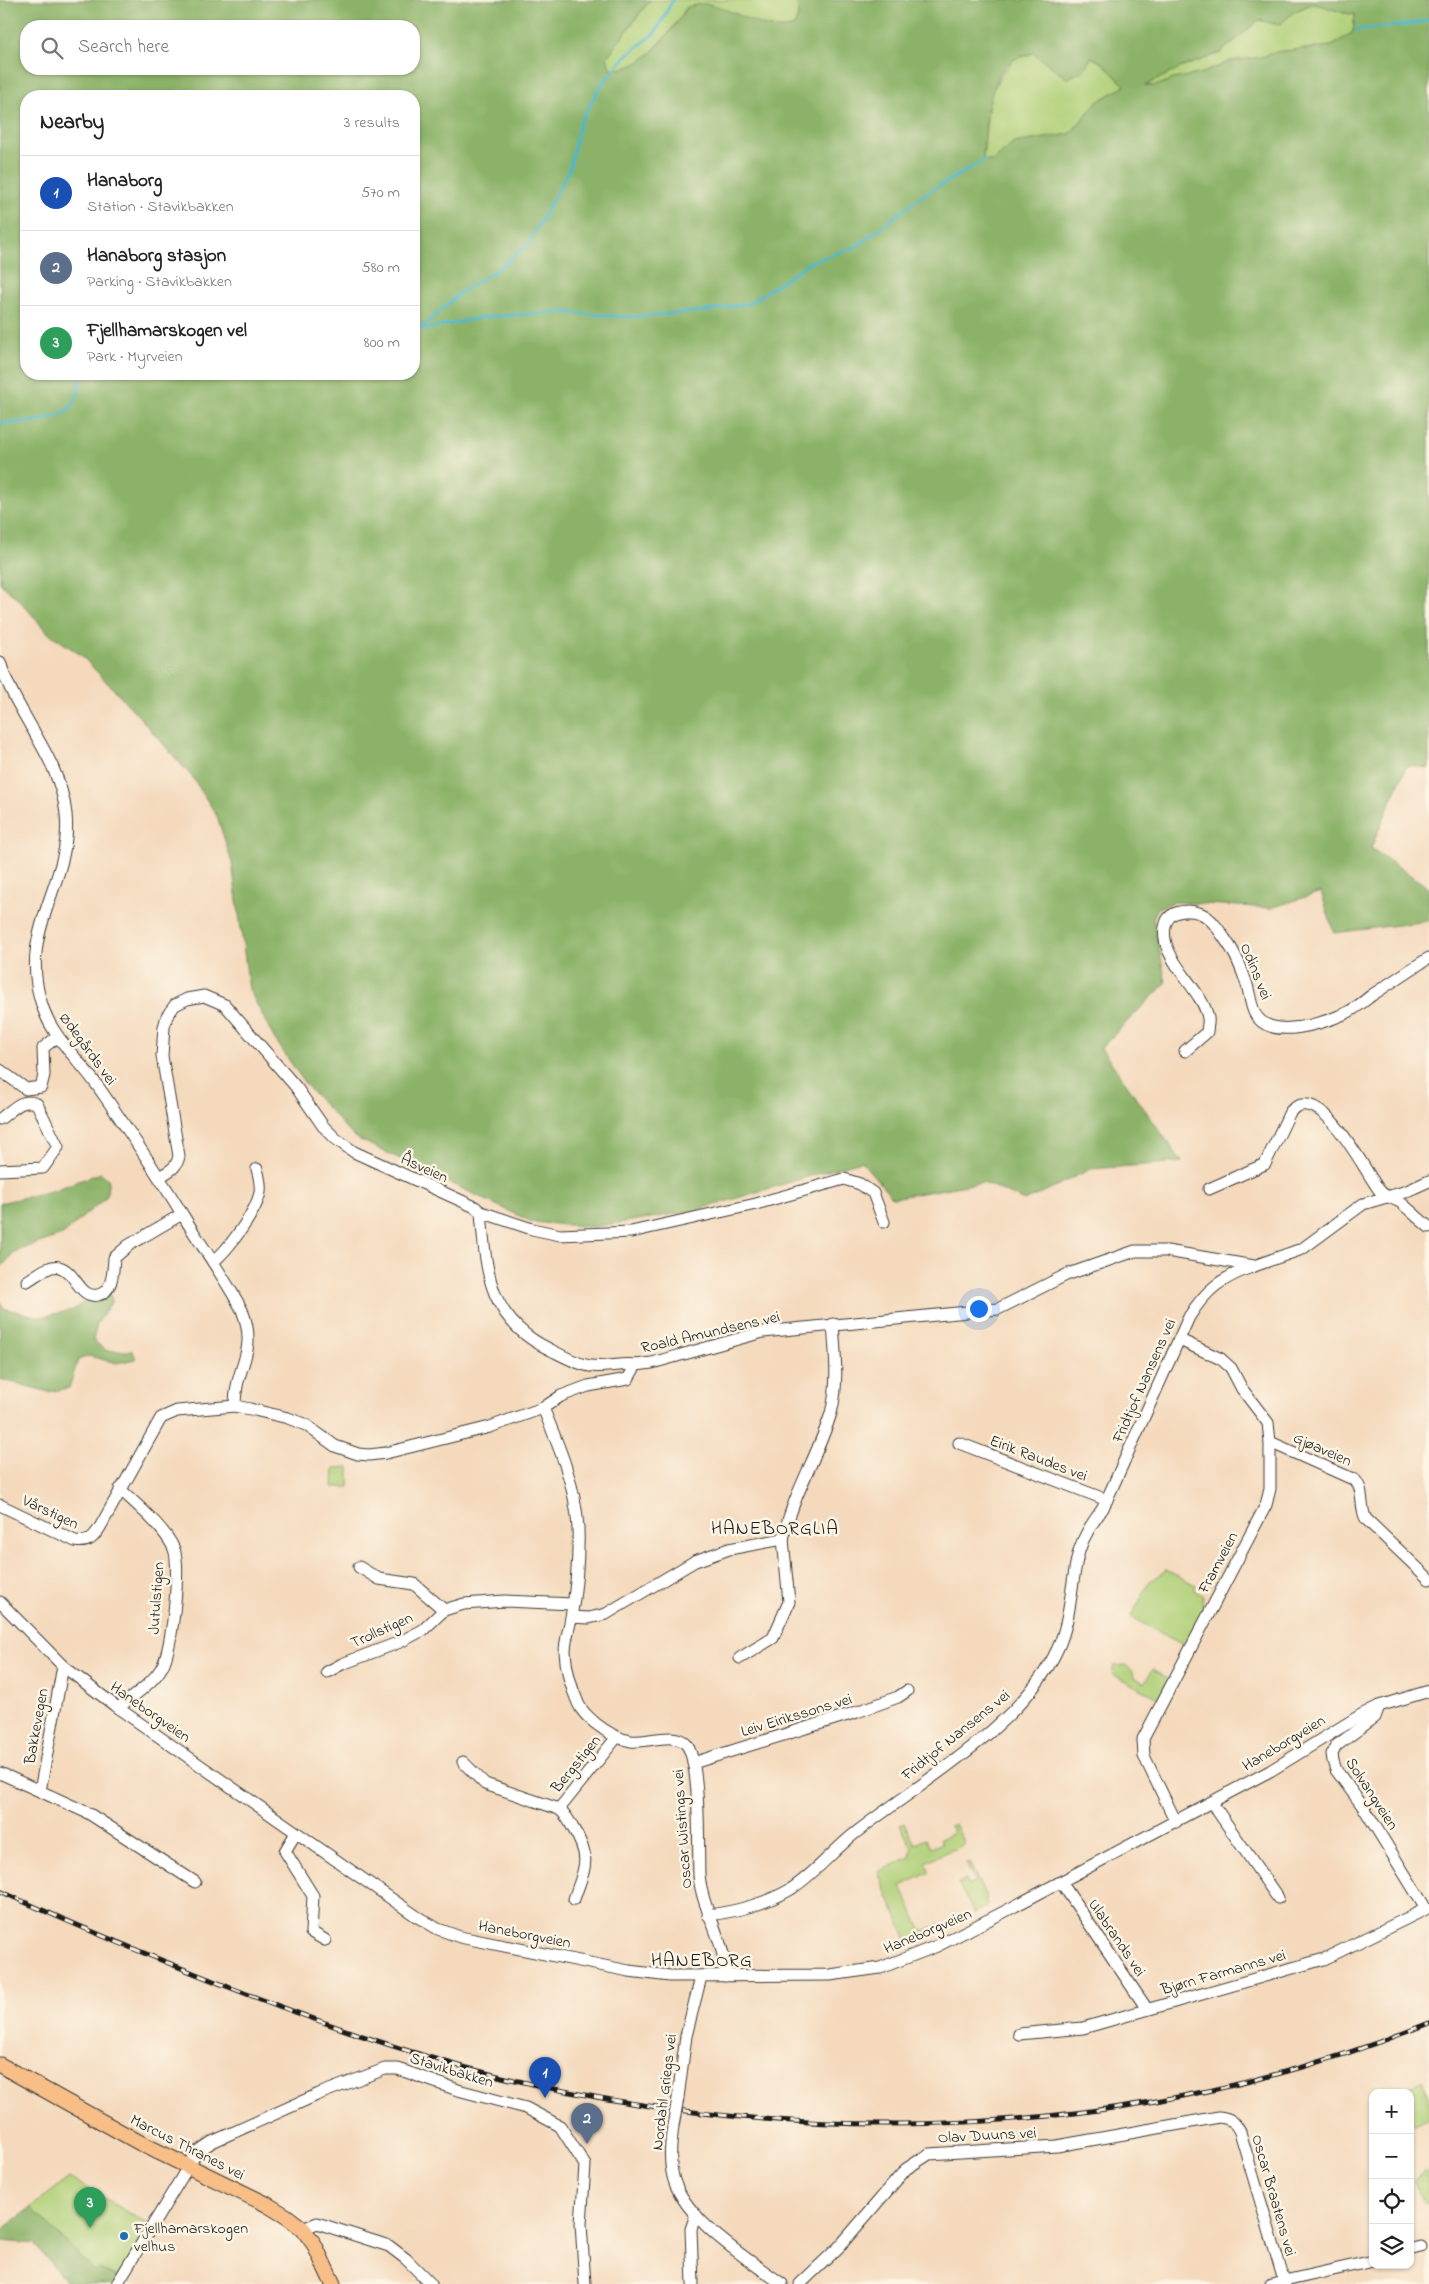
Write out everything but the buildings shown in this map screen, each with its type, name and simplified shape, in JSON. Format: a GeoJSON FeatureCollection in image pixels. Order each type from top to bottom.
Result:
{"type":"FeatureCollection","features":[{"type":"Feature","properties":{"kind":"main road","name":"Marcus Thranes vei"},"geometry":{"type":"LineString","coordinates":[[0,2065],[142,2144],[266,2204],[303,2229],[314,2244],[333,2284]]}},
{"type":"Feature","properties":{"kind":"street","name":"Ødegårds vei"},"geometry":{"type":"LineString","coordinates":[[0,662],[13,696],[55,771],[66,814],[62,861],[40,924],[35,959],[36,981],[43,1008],[57,1036],[99,1088],[159,1177],[242,1310],[249,1333],[248,1352],[235,1388],[235,1406]]}},
{"type":"Feature","properties":{"kind":"street","name":"Odins vei"},"geometry":{"type":"LineString","coordinates":[[1185,1051],[1206,1032],[1209,1020],[1199,998],[1181,974],[1167,945],[1164,932],[1166,923],[1169,918],[1178,913],[1186,911],[1202,914],[1214,924],[1236,956],[1257,1018],[1266,1025],[1278,1029],[1317,1023],[1345,1014],[1429,958]]}},
{"type":"Feature","properties":{"kind":"street","name":"Åsveien"},"geometry":{"type":"LineString","coordinates":[[159,1177],[175,1168],[179,1156],[162,1056],[164,1027],[167,1016],[176,1005],[187,999],[204,996],[225,1005],[296,1087],[323,1126],[336,1140],[354,1152],[475,1207],[481,1212],[532,1230],[560,1235],[631,1232],[756,1204],[844,1179],[860,1184],[873,1193],[884,1222]]}},
{"type":"Feature","properties":{"kind":"street"},"geometry":{"type":"LineString","coordinates":[[0,1119],[41,1087],[43,1082],[43,1048],[57,1036]]}},
{"type":"Feature","properties":{"kind":"street"},"geometry":{"type":"LineString","coordinates":[[0,1070],[26,1089],[37,1104],[58,1147],[43,1168],[0,1170]]}},
{"type":"Feature","properties":{"kind":"street"},"geometry":{"type":"LineString","coordinates":[[1209,1189],[1265,1164],[1290,1112],[1300,1104],[1316,1109],[1336,1124],[1381,1192],[1398,1201],[1429,1227]]}},
{"type":"Feature","properties":{"kind":"street"},"geometry":{"type":"LineString","coordinates":[[213,1262],[236,1239],[258,1201],[261,1186],[257,1168]]}},
{"type":"Feature","properties":{"kind":"street","name":"Fridtjof Nansens vei"},"geometry":{"type":"LineString","coordinates":[[708,1915],[755,1904],[792,1888],[854,1835],[969,1748],[1024,1699],[1043,1675],[1057,1650],[1067,1625],[1079,1549],[1090,1526],[1107,1500],[1189,1317],[1202,1296],[1231,1274],[1302,1249],[1356,1208],[1387,1196],[1407,1191],[1429,1180]]}},
{"type":"Feature","properties":{"kind":"street"},"geometry":{"type":"LineString","coordinates":[[481,1212],[491,1289],[509,1320],[518,1330],[546,1348],[580,1364],[591,1366],[636,1365]]}},
{"type":"Feature","properties":{"kind":"street"},"geometry":{"type":"LineString","coordinates":[[28,1280],[51,1267],[59,1266],[66,1271],[85,1293],[93,1296],[102,1294],[109,1286],[114,1258],[129,1245],[182,1214]]}},
{"type":"Feature","properties":{"kind":"street","name":"Roald Amundsens vei"},"geometry":{"type":"LineString","coordinates":[[120,1489],[161,1418],[177,1411],[235,1406],[288,1418],[306,1425],[335,1446],[358,1454],[386,1453],[490,1427],[543,1408],[562,1396],[588,1386],[628,1379],[636,1365],[652,1363],[763,1332],[998,1309],[1066,1275],[1136,1251],[1167,1252],[1252,1266]]}},
{"type":"Feature","properties":{"kind":"street"},"geometry":{"type":"LineString","coordinates":[[740,1658],[773,1638],[789,1602],[783,1539],[789,1513],[831,1412],[836,1380],[833,1324]]}},
{"type":"Feature","properties":{"kind":"street","name":"Framveien"},"geometry":{"type":"LineString","coordinates":[[1176,1822],[1144,1756],[1144,1739],[1266,1505],[1270,1489],[1268,1423],[1242,1389],[1231,1368],[1221,1359],[1180,1340]]}},
{"type":"Feature","properties":{"kind":"street","name":"Oscar Wistings vei"},"geometry":{"type":"LineString","coordinates":[[543,1408],[565,1468],[576,1511],[577,1565],[565,1650],[571,1686],[578,1706],[605,1731],[617,1737],[642,1742],[667,1738],[679,1739],[688,1748],[693,1763],[700,1886],[708,1915],[722,1947],[725,1976]]}},
{"type":"Feature","properties":{"kind":"street","name":"Gjøaveien"},"geometry":{"type":"LineString","coordinates":[[1270,1442],[1354,1480],[1361,1490],[1362,1511],[1366,1519],[1429,1579]]}},
{"type":"Feature","properties":{"kind":"street","name":"Eirik Raudes vei"},"geometry":{"type":"LineString","coordinates":[[959,1443],[1107,1500]]}},
{"type":"Feature","properties":{"kind":"street","name":"Vårstigen"},"geometry":{"type":"LineString","coordinates":[[0,1505],[75,1541],[84,1542],[92,1538],[99,1529],[120,1489]]}},
{"type":"Feature","properties":{"kind":"street","name":"Jutulstigen"},"geometry":{"type":"LineString","coordinates":[[118,1708],[162,1667],[168,1653],[176,1580],[174,1550],[152,1519],[120,1489]]}},
{"type":"Feature","properties":{"kind":"street"},"geometry":{"type":"LineString","coordinates":[[571,1617],[589,1618],[606,1614],[695,1561],[729,1549],[783,1539]]}},
{"type":"Feature","properties":{"kind":"street","name":"Trollstigen"},"geometry":{"type":"LineString","coordinates":[[359,1567],[379,1580],[414,1584],[422,1588],[444,1610]]}},
{"type":"Feature","properties":{"kind":"street","name":"Trollstigen"},"geometry":{"type":"LineString","coordinates":[[327,1672],[423,1630],[444,1610],[464,1604],[505,1601],[572,1604]]}},
{"type":"Feature","properties":{"kind":"street","name":"Haneborgveien"},"geometry":{"type":"LineString","coordinates":[[0,1602],[63,1666],[118,1708],[296,1833],[438,1929],[460,1936],[629,1971],[701,1977],[844,1974],[892,1964],[953,1939],[1212,1803],[1283,1763],[1353,1719],[1379,1706],[1429,1691]]}},
{"type":"Feature","properties":{"kind":"street","name":"Bakkevegen"},"geometry":{"type":"LineString","coordinates":[[40,1791],[63,1666]]}},
{"type":"Feature","properties":{"kind":"street","name":"Leiv Eirikssons vei"},"geometry":{"type":"LineString","coordinates":[[693,1763],[857,1712],[898,1698],[907,1691]]}},
{"type":"Feature","properties":{"kind":"street","name":"Solvangveien"},"geometry":{"type":"LineString","coordinates":[[1379,1706],[1375,1717],[1336,1746],[1332,1754],[1333,1761],[1336,1770],[1364,1808],[1426,1909]]}},
{"type":"Feature","properties":{"kind":"street","name":"Bergstigen"},"geometry":{"type":"LineString","coordinates":[[559,1809],[617,1737]]}},
{"type":"Feature","properties":{"kind":"street","name":"Bergstigen"},"geometry":{"type":"LineString","coordinates":[[463,1762],[485,1784],[559,1809],[571,1824],[586,1852],[584,1868],[574,1899]]}},
{"type":"Feature","properties":{"kind":"street"},"geometry":{"type":"LineString","coordinates":[[0,1773],[88,1813],[195,1882]]}},
{"type":"Feature","properties":{"kind":"street"},"geometry":{"type":"LineString","coordinates":[[1212,1803],[1278,1898]]}},
{"type":"Feature","properties":{"kind":"street"},"geometry":{"type":"LineString","coordinates":[[296,1833],[285,1851],[313,1896],[311,1932],[325,1940]]}},
{"type":"Feature","properties":{"kind":"street","name":"Ulabrands vei"},"geometry":{"type":"LineString","coordinates":[[1061,1882],[1148,2009]]}},
{"type":"Feature","properties":{"kind":"street","name":"Bjørn Farmanns vei"},"geometry":{"type":"LineString","coordinates":[[1019,2034],[1083,2028],[1324,1959],[1426,1909]]}},
{"type":"Feature","properties":{"kind":"street","name":"Nordahl Griegs vei"},"geometry":{"type":"LineString","coordinates":[[701,1977],[686,2036],[673,2126],[672,2173],[684,2198],[696,2215],[725,2242],[782,2284]]}},
{"type":"Feature","properties":{"kind":"street","name":"Stavikbakken"},"geometry":{"type":"LineString","coordinates":[[118,2284],[197,2152],[212,2142],[319,2094],[385,2069],[398,2069],[458,2090],[526,2108],[560,2126],[580,2155],[585,2169],[581,2224],[585,2284]]}},
{"type":"Feature","properties":{"kind":"street","name":"Olav Duuns vei"},"geometry":{"type":"LineString","coordinates":[[800,2284],[839,2247],[906,2169],[929,2154],[1058,2146],[1219,2116],[1229,2118]]}},
{"type":"Feature","properties":{"kind":"street","name":"Oscar Braatens vei"},"geometry":{"type":"LineString","coordinates":[[1229,2118],[1240,2132],[1284,2283]]}},
{"type":"Feature","properties":{"kind":"street"},"geometry":{"type":"LineString","coordinates":[[693,2284],[690,2229],[696,2215]]}},
{"type":"Feature","properties":{"kind":"street"},"geometry":{"type":"LineString","coordinates":[[303,2229],[317,2223],[389,2246],[406,2259],[431,2284]]}},
{"type":"Feature","properties":{"kind":"street"},"geometry":{"type":"LineString","coordinates":[[1271,2284],[1284,2283],[1369,2261]]}},
{"type":"Feature","properties":{"kind":"green space"},"geometry":{"type":"Polygon","coordinates":[[[0,0],[650,0],[607,57],[610,68],[622,68],[634,65],[655,49],[673,28],[687,7],[702,4],[718,7],[762,24],[783,28],[794,26],[798,17],[797,0],[1429,0],[1429,768],[1407,765],[1371,848],[1429,888],[1429,921],[1334,933],[1321,892],[1271,908],[1174,902],[1158,908],[1153,918],[1166,983],[1101,1048],[1182,1162],[1091,1169],[1025,1201],[983,1182],[893,1198],[861,1161],[694,1211],[594,1227],[532,1222],[354,1137],[306,1085],[274,1038],[249,989],[232,863],[217,816],[193,778],[136,713],[81,655],[47,632],[22,603],[0,583],[0,0]],[[1311,4],[1294,12],[1279,25],[1259,20],[1220,53],[1180,68],[1145,86],[1155,86],[1174,79],[1203,73],[1231,61],[1262,57],[1275,52],[1332,46],[1353,32],[1355,14],[1343,13],[1311,4]],[[1034,53],[1015,59],[1006,66],[998,77],[986,120],[983,160],[993,161],[1014,143],[1070,134],[1097,102],[1125,86],[1104,64],[1091,57],[1084,70],[1067,79],[1034,53]]]}},
{"type":"Feature","properties":{"kind":"green space"},"geometry":{"type":"Polygon","coordinates":[[[650,0],[797,0],[798,17],[794,26],[783,30],[687,7],[658,45],[639,63],[621,70],[609,68],[607,57],[650,0]]]}},
{"type":"Feature","properties":{"kind":"green space"},"geometry":{"type":"Polygon","coordinates":[[[1311,4],[1343,13],[1355,14],[1353,32],[1332,46],[1275,52],[1262,57],[1231,61],[1203,73],[1174,79],[1155,86],[1144,86],[1180,68],[1220,53],[1259,20],[1279,25],[1294,12],[1311,4]]]}},
{"type":"Feature","properties":{"kind":"green space"},"geometry":{"type":"Polygon","coordinates":[[[1034,53],[1047,63],[1084,70],[1091,57],[1104,64],[1125,86],[1097,102],[1070,134],[1014,143],[993,161],[983,160],[989,96],[1014,59],[1034,53]]]}},
{"type":"Feature","properties":{"kind":"green space"},"geometry":{"type":"Polygon","coordinates":[[[101,1173],[109,1180],[106,1197],[62,1235],[14,1252],[0,1269],[0,1203],[51,1191],[101,1173]]]}},
{"type":"Feature","properties":{"kind":"green space"},"geometry":{"type":"Polygon","coordinates":[[[107,1285],[112,1301],[97,1324],[93,1340],[107,1351],[133,1351],[136,1359],[117,1363],[89,1356],[78,1360],[69,1388],[49,1392],[0,1379],[0,1302],[3,1308],[40,1317],[73,1310],[107,1285]]]}},
{"type":"Feature","properties":{"kind":"green space"},"geometry":{"type":"Polygon","coordinates":[[[349,1467],[349,1487],[333,1487],[334,1468],[349,1467]]]}},
{"type":"Feature","properties":{"kind":"green space"},"geometry":{"type":"Polygon","coordinates":[[[1166,1570],[1196,1585],[1194,1590],[1203,1596],[1202,1604],[1208,1606],[1187,1647],[1131,1617],[1150,1581],[1166,1570]]]}},
{"type":"Feature","properties":{"kind":"green space"},"geometry":{"type":"Polygon","coordinates":[[[1126,1665],[1133,1672],[1133,1676],[1144,1683],[1153,1669],[1169,1680],[1158,1698],[1112,1674],[1114,1666],[1126,1665]]]}},
{"type":"Feature","properties":{"kind":"green space"},"geometry":{"type":"Polygon","coordinates":[[[904,1823],[915,1844],[926,1839],[931,1848],[942,1843],[940,1839],[953,1833],[950,1826],[955,1824],[965,1844],[925,1862],[930,1872],[901,1886],[922,1932],[939,1924],[942,1930],[909,1945],[878,1872],[910,1857],[912,1848],[900,1825],[904,1823]]]}},
{"type":"Feature","properties":{"kind":"green space"},"geometry":{"type":"Polygon","coordinates":[[[966,1863],[970,1864],[987,1899],[985,1900],[988,1906],[974,1913],[958,1883],[965,1880],[968,1886],[975,1882],[966,1863]]]}},
{"type":"Feature","properties":{"kind":"green space"},"geometry":{"type":"Polygon","coordinates":[[[1422,2081],[1429,2096],[1429,2119],[1414,2125],[1414,2089],[1405,2089],[1422,2081]]]}},
{"type":"Feature","properties":{"kind":"green space"},"geometry":{"type":"Polygon","coordinates":[[[1426,2171],[1429,2174],[1429,2203],[1424,2201],[1414,2181],[1426,2171]]]}},
{"type":"Feature","properties":{"kind":"green space"},"geometry":{"type":"Polygon","coordinates":[[[69,2178],[152,2226],[118,2277],[97,2272],[21,2215],[69,2178]]]}},
{"type":"Feature","properties":{"kind":"green space"},"geometry":{"type":"Polygon","coordinates":[[[31,2208],[96,2272],[99,2269],[118,2277],[114,2284],[68,2284],[34,2244],[0,2241],[0,2231],[31,2208]]]}},
{"type":"Feature","properties":{"kind":"waterway"},"geometry":{"type":"LineString","coordinates":[[420,329],[460,293],[502,266],[528,244],[569,170],[580,122],[601,85],[626,56],[655,33],[673,0]]}},
{"type":"Feature","properties":{"kind":"waterway"},"geometry":{"type":"LineString","coordinates":[[1356,30],[1405,25],[1429,20]]}},
{"type":"Feature","properties":{"kind":"waterway"},"geometry":{"type":"LineString","coordinates":[[420,330],[485,317],[562,312],[627,317],[708,311],[750,303],[810,262],[856,247],[920,197],[984,160]]}},
{"type":"Feature","properties":{"kind":"waterway"},"geometry":{"type":"LineString","coordinates":[[0,423],[41,420],[62,413],[70,408],[75,401],[80,380]]}},
{"type":"Feature","properties":{"kind":"railway"},"geometry":{"type":"LineString","coordinates":[[0,1891],[112,1940],[226,1986],[392,2046],[494,2075],[610,2099],[728,2116],[847,2123],[966,2122],[1085,2112],[1202,2092],[1317,2063],[1429,2023]]}},
{"type":"Feature","properties":{"kind":"place","name":"Hanaborg"},"geometry":{"type":"Point","coordinates":[545,2098]}},
{"type":"Feature","properties":{"kind":"place","name":"Hanaborg stasjon"},"geometry":{"type":"Point","coordinates":[587,2144]}},
{"type":"Feature","properties":{"kind":"place","name":"Fjellhamarskogen vel"},"geometry":{"type":"Point","coordinates":[90,2228]}},
{"type":"Feature","properties":{"kind":"place","name":"Fjellhamarskogen velhus"},"geometry":{"type":"Point","coordinates":[124,2236]}},
{"type":"Feature","properties":{"kind":"district","name":"HANEBORGLIA"},"geometry":{"type":"Point","coordinates":[775,1527]}},
{"type":"Feature","properties":{"kind":"district","name":"HANEBORG"},"geometry":{"type":"Point","coordinates":[702,1959]}}]}
